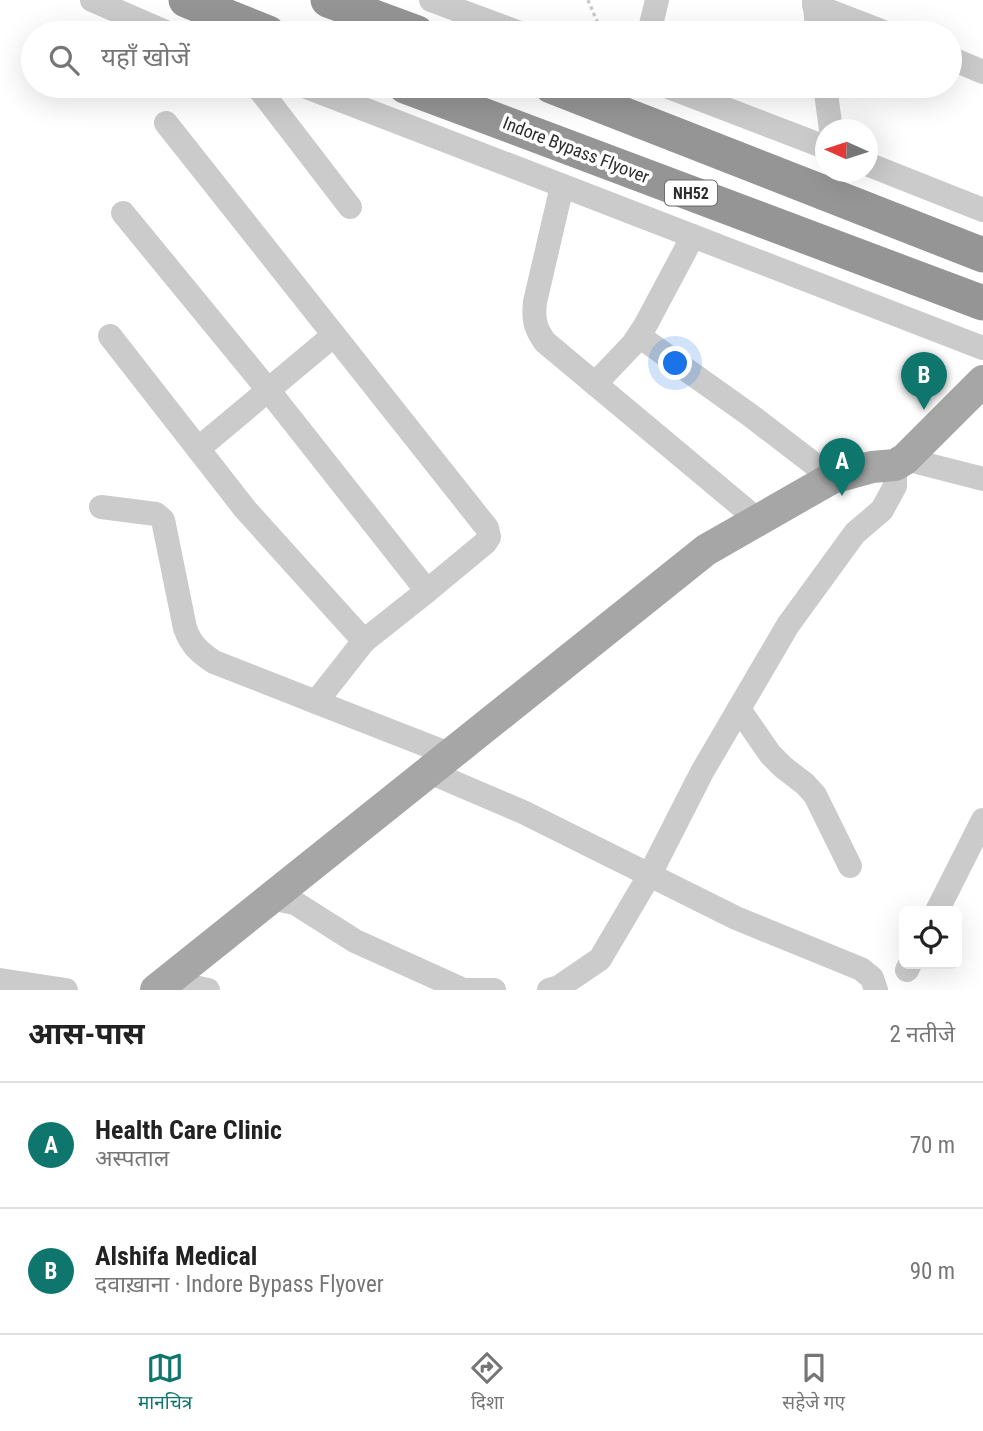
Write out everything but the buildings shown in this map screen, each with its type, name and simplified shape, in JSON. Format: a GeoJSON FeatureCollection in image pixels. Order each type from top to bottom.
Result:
{"type":"FeatureCollection","features":[{"type":"Feature","properties":{"kind":"highway"},"geometry":{"type":"LineString","coordinates":[[186,0],[238,21]]}},
{"type":"Feature","properties":{"kind":"highway"},"geometry":{"type":"LineString","coordinates":[[328,0],[385,21]]}},
{"type":"Feature","properties":{"kind":"highway","name":"Indore Bypass Flyover"},"geometry":{"type":"LineString","coordinates":[[437,98],[983,303]]}},
{"type":"Feature","properties":{"kind":"highway"},"geometry":{"type":"LineString","coordinates":[[581,98],[983,256]]}},
{"type":"Feature","properties":{"kind":"main road"},"geometry":{"type":"LineString","coordinates":[[161,985],[706,550],[832,478],[900,462],[983,381]]}},
{"type":"Feature","properties":{"kind":"street"},"geometry":{"type":"LineString","coordinates":[[92,0],[140,21]]}},
{"type":"Feature","properties":{"kind":"street"},"geometry":{"type":"LineString","coordinates":[[431,0],[488,21]]}},
{"type":"Feature","properties":{"kind":"street"},"geometry":{"type":"LineString","coordinates":[[652,21],[657,0]]}},
{"type":"Feature","properties":{"kind":"street"},"geometry":{"type":"LineString","coordinates":[[814,2],[816,21]]}},
{"type":"Feature","properties":{"kind":"street"},"geometry":{"type":"LineString","coordinates":[[814,2],[858,21]]}},
{"type":"Feature","properties":{"kind":"street"},"geometry":{"type":"LineString","coordinates":[[962,63],[983,72]]}},
{"type":"Feature","properties":{"kind":"street"},"geometry":{"type":"LineString","coordinates":[[266,98],[349,208]]}},
{"type":"Feature","properties":{"kind":"street"},"geometry":{"type":"LineString","coordinates":[[335,98],[983,348]]}},
{"type":"Feature","properties":{"kind":"street"},"geometry":{"type":"LineString","coordinates":[[697,98],[815,143]]}},
{"type":"Feature","properties":{"kind":"street"},"geometry":{"type":"LineString","coordinates":[[827,98],[830,119]]}},
{"type":"Feature","properties":{"kind":"street"},"geometry":{"type":"LineString","coordinates":[[166,123],[487,528],[489,537],[485,543],[364,641],[316,702]]}},
{"type":"Feature","properties":{"kind":"street"},"geometry":{"type":"LineString","coordinates":[[878,168],[983,210]]}},
{"type":"Feature","properties":{"kind":"street"},"geometry":{"type":"LineString","coordinates":[[562,186],[535,302],[536,329],[545,342],[758,520]]}},
{"type":"Feature","properties":{"kind":"street"},"geometry":{"type":"LineString","coordinates":[[122,213],[269,391],[427,592]]}},
{"type":"Feature","properties":{"kind":"street"},"geometry":{"type":"LineString","coordinates":[[595,384],[639,336],[693,236]]}},
{"type":"Feature","properties":{"kind":"street"},"geometry":{"type":"LineString","coordinates":[[199,449],[334,335]]}},
{"type":"Feature","properties":{"kind":"street"},"geometry":{"type":"LineString","coordinates":[[639,336],[750,415],[832,478]]}},
{"type":"Feature","properties":{"kind":"street"},"geometry":{"type":"LineString","coordinates":[[110,337],[245,509],[364,641]]}},
{"type":"Feature","properties":{"kind":"street"},"geometry":{"type":"LineString","coordinates":[[549,990],[559,987],[600,959],[649,876],[702,772],[788,625],[855,533],[882,510],[895,486],[900,462],[983,479]]}},
{"type":"Feature","properties":{"kind":"street"},"geometry":{"type":"LineString","coordinates":[[101,507],[156,514],[163,520],[185,628],[190,641],[199,652],[214,662],[316,702],[438,763],[523,812],[649,876],[736,918],[861,970],[872,978],[876,990]]}},
{"type":"Feature","properties":{"kind":"street"},"geometry":{"type":"LineString","coordinates":[[739,709],[770,754],[815,795],[850,866]]}},
{"type":"Feature","properties":{"kind":"street"},"geometry":{"type":"LineString","coordinates":[[940,906],[983,820]]}},
{"type":"Feature","properties":{"kind":"street"},"geometry":{"type":"LineString","coordinates":[[269,898],[295,903],[355,942],[459,989],[494,990]]}},
{"type":"Feature","properties":{"kind":"street"},"geometry":{"type":"LineString","coordinates":[[0,980],[66,990]]}},
{"type":"Feature","properties":{"kind":"street"},"geometry":{"type":"LineString","coordinates":[[161,985],[208,990]]}},
{"type":"Feature","properties":{"kind":"path"},"geometry":{"type":"LineString","coordinates":[[588,0],[597,21]]}},
{"type":"Feature","properties":{"kind":"place","name":"Alshifa Medical"},"geometry":{"type":"Point","coordinates":[924,410]}},
{"type":"Feature","properties":{"kind":"place","name":"Health Care Clinic"},"geometry":{"type":"Point","coordinates":[842,496]}}]}
